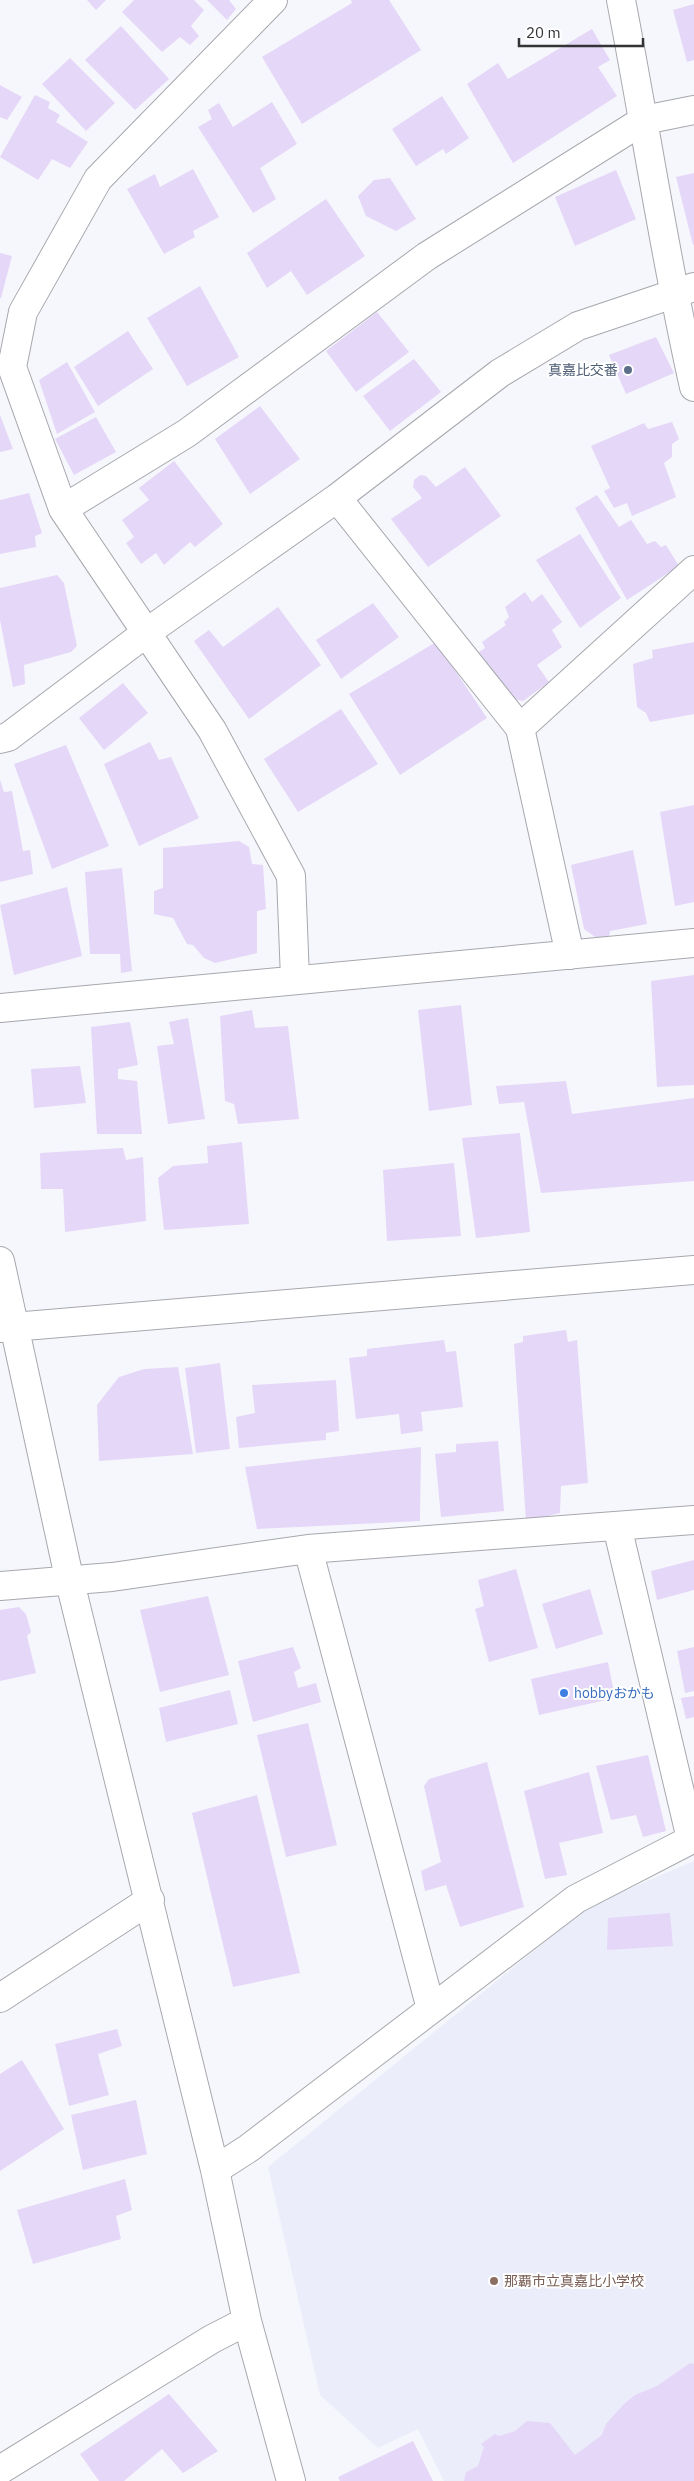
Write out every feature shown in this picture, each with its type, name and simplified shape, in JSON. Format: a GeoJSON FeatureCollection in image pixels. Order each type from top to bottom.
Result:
{"type":"FeatureCollection","features":[{"type":"Feature","properties":{"kind":"street"},"geometry":{"type":"LineString","coordinates":[[273,0],[98,179],[23,312],[12,367],[63,509],[212,730],[291,876],[295,979]]}},
{"type":"Feature","properties":{"kind":"street"},"geometry":{"type":"LineString","coordinates":[[621,0],[644,120],[684,290],[694,388]]}},
{"type":"Feature","properties":{"kind":"street"},"geometry":{"type":"LineString","coordinates":[[63,509],[186,433],[427,256],[644,120],[694,110]]}},
{"type":"Feature","properties":{"kind":"street"},"geometry":{"type":"LineString","coordinates":[[0,739],[8,737],[146,633],[337,498],[500,373],[578,326],[684,290]]}},
{"type":"Feature","properties":{"kind":"street"},"geometry":{"type":"LineString","coordinates":[[337,498],[520,728],[570,955]]}},
{"type":"Feature","properties":{"kind":"street"},"geometry":{"type":"LineString","coordinates":[[520,728],[694,570]]}},
{"type":"Feature","properties":{"kind":"street"},"geometry":{"type":"LineString","coordinates":[[0,1008],[694,943]]}},
{"type":"Feature","properties":{"kind":"street"},"geometry":{"type":"LineString","coordinates":[[0,1262],[7,1327],[150,1900],[215,2170],[247,2321],[291,2481]]}},
{"type":"Feature","properties":{"kind":"street"},"geometry":{"type":"LineString","coordinates":[[7,1327],[694,1270]]}},
{"type":"Feature","properties":{"kind":"street"},"geometry":{"type":"LineString","coordinates":[[0,1586],[70,1582],[308,1549],[694,1520]]}},
{"type":"Feature","properties":{"kind":"street"},"geometry":{"type":"LineString","coordinates":[[215,2170],[249,2148],[576,1899],[692,1838],[617,1526]]}},
{"type":"Feature","properties":{"kind":"street"},"geometry":{"type":"LineString","coordinates":[[308,1549],[431,2009]]}},
{"type":"Feature","properties":{"kind":"street"},"geometry":{"type":"LineString","coordinates":[[0,1998],[150,1900]]}},
{"type":"Feature","properties":{"kind":"street"},"geometry":{"type":"LineString","coordinates":[[0,2470],[212,2339],[247,2321]]}},
{"type":"Feature","properties":{"kind":"shaded area","name":"那覇市立真嘉比小学校"},"geometry":{"type":"Polygon","coordinates":[[[694,1861],[694,2481],[444,2481],[418,2429],[378,2448],[320,2395],[268,2167],[589,1906],[694,1861]]]}},
{"type":"Feature","properties":{"kind":"building"},"geometry":{"type":"Polygon","coordinates":[[[87,0],[106,0],[96,10],[87,0]]]}},
{"type":"Feature","properties":{"kind":"building"},"geometry":{"type":"Polygon","coordinates":[[[134,0],[194,0],[204,10],[191,26],[199,36],[190,45],[180,37],[162,52],[122,12],[134,0]]]}},
{"type":"Feature","properties":{"kind":"building"},"geometry":{"type":"Polygon","coordinates":[[[207,0],[229,0],[236,9],[227,20],[207,0]]]}},
{"type":"Feature","properties":{"kind":"building"},"geometry":{"type":"Polygon","coordinates":[[[351,0],[389,0],[421,50],[302,124],[262,57],[352,3],[351,0]]]}},
{"type":"Feature","properties":{"kind":"building"},"geometry":{"type":"Polygon","coordinates":[[[694,4],[694,60],[687,62],[673,10],[694,4]]]}},
{"type":"Feature","properties":{"kind":"building"},"geometry":{"type":"Polygon","coordinates":[[[121,26],[169,79],[135,110],[85,60],[121,26]]]}},
{"type":"Feature","properties":{"kind":"building"},"geometry":{"type":"Polygon","coordinates":[[[592,29],[610,60],[598,67],[617,96],[513,163],[467,84],[498,63],[508,79],[592,29]]]}},
{"type":"Feature","properties":{"kind":"building"},"geometry":{"type":"Polygon","coordinates":[[[70,58],[115,103],[86,131],[42,84],[70,58]]]}},
{"type":"Feature","properties":{"kind":"building"},"geometry":{"type":"Polygon","coordinates":[[[0,85],[22,97],[7,120],[0,117],[0,85]]]}},
{"type":"Feature","properties":{"kind":"building"},"geometry":{"type":"Polygon","coordinates":[[[35,95],[50,102],[48,108],[60,115],[56,122],[88,142],[70,168],[52,159],[38,180],[0,157],[35,95]]]}},
{"type":"Feature","properties":{"kind":"building"},"geometry":{"type":"Polygon","coordinates":[[[442,96],[469,138],[446,154],[443,149],[416,166],[392,129],[442,96]]]}},
{"type":"Feature","properties":{"kind":"building"},"geometry":{"type":"Polygon","coordinates":[[[272,102],[297,144],[260,168],[276,199],[253,213],[198,127],[212,119],[208,110],[219,103],[233,127],[272,102]]]}},
{"type":"Feature","properties":{"kind":"building"},"geometry":{"type":"Polygon","coordinates":[[[193,169],[219,217],[193,231],[195,237],[164,254],[127,189],[155,174],[160,187],[193,169]]]}},
{"type":"Feature","properties":{"kind":"building"},"geometry":{"type":"Polygon","coordinates":[[[616,170],[636,219],[575,246],[555,197],[616,170]]]}},
{"type":"Feature","properties":{"kind":"building"},"geometry":{"type":"Polygon","coordinates":[[[694,173],[694,245],[693,245],[676,177],[694,173]]]}},
{"type":"Feature","properties":{"kind":"building"},"geometry":{"type":"Polygon","coordinates":[[[390,178],[416,219],[396,231],[366,216],[358,196],[374,180],[390,178]]]}},
{"type":"Feature","properties":{"kind":"building"},"geometry":{"type":"Polygon","coordinates":[[[326,199],[365,256],[307,295],[291,271],[267,288],[247,253],[326,199]]]}},
{"type":"Feature","properties":{"kind":"building"},"geometry":{"type":"Polygon","coordinates":[[[0,253],[12,256],[1,298],[0,298],[0,253]]]}},
{"type":"Feature","properties":{"kind":"building"},"geometry":{"type":"Polygon","coordinates":[[[200,286],[239,357],[187,386],[147,318],[200,286]]]}},
{"type":"Feature","properties":{"kind":"building"},"geometry":{"type":"Polygon","coordinates":[[[377,312],[409,352],[356,392],[326,351],[377,312]]]}},
{"type":"Feature","properties":{"kind":"building"},"geometry":{"type":"Polygon","coordinates":[[[128,331],[153,369],[98,406],[74,367],[128,331]]]}},
{"type":"Feature","properties":{"kind":"building"},"geometry":{"type":"Polygon","coordinates":[[[656,337],[674,373],[626,394],[609,355],[656,337]]]}},
{"type":"Feature","properties":{"kind":"building"},"geometry":{"type":"Polygon","coordinates":[[[414,359],[441,392],[390,431],[363,396],[414,359]]]}},
{"type":"Feature","properties":{"kind":"building"},"geometry":{"type":"Polygon","coordinates":[[[67,362],[95,412],[57,434],[39,380],[67,362]]]}},
{"type":"Feature","properties":{"kind":"building"},"geometry":{"type":"Polygon","coordinates":[[[260,406],[300,459],[250,494],[215,439],[260,406]]]}},
{"type":"Feature","properties":{"kind":"building"},"geometry":{"type":"Polygon","coordinates":[[[0,415],[13,449],[0,452],[0,415]]]}},
{"type":"Feature","properties":{"kind":"building"},"geometry":{"type":"Polygon","coordinates":[[[96,417],[116,452],[74,475],[55,439],[96,417]]]}},
{"type":"Feature","properties":{"kind":"building"},"geometry":{"type":"Polygon","coordinates":[[[672,422],[679,439],[672,444],[672,457],[664,463],[676,497],[632,516],[627,503],[614,508],[604,491],[610,488],[591,446],[644,423],[648,429],[672,422]]]}},
{"type":"Feature","properties":{"kind":"building"},"geometry":{"type":"Polygon","coordinates":[[[174,461],[223,524],[195,547],[190,542],[164,565],[156,553],[141,564],[126,543],[134,537],[122,520],[149,500],[139,488],[174,461]]]}},
{"type":"Feature","properties":{"kind":"building"},"geometry":{"type":"Polygon","coordinates":[[[465,467],[501,516],[428,567],[391,519],[422,498],[413,487],[414,480],[420,475],[426,476],[436,487],[465,467]]]}},
{"type":"Feature","properties":{"kind":"building"},"geometry":{"type":"Polygon","coordinates":[[[29,493],[42,533],[35,536],[36,547],[0,554],[0,500],[29,493]]]}},
{"type":"Feature","properties":{"kind":"building"},"geometry":{"type":"Polygon","coordinates":[[[597,495],[619,527],[631,520],[647,544],[655,541],[661,547],[666,545],[679,566],[627,600],[575,508],[597,495]]]}},
{"type":"Feature","properties":{"kind":"building"},"geometry":{"type":"Polygon","coordinates":[[[580,534],[621,598],[580,628],[536,560],[580,534]]]}},
{"type":"Feature","properties":{"kind":"building"},"geometry":{"type":"Polygon","coordinates":[[[57,575],[64,583],[77,646],[71,652],[24,665],[25,684],[13,687],[0,620],[0,588],[57,575]]]}},
{"type":"Feature","properties":{"kind":"building"},"geometry":{"type":"Polygon","coordinates":[[[525,592],[532,602],[542,594],[562,622],[552,630],[562,647],[537,665],[549,682],[523,701],[513,699],[479,652],[485,648],[482,642],[506,625],[504,622],[509,617],[505,607],[525,592]]]}},
{"type":"Feature","properties":{"kind":"building"},"geometry":{"type":"Polygon","coordinates":[[[373,603],[399,637],[341,679],[316,640],[373,603]]]}},
{"type":"Feature","properties":{"kind":"building"},"geometry":{"type":"Polygon","coordinates":[[[278,607],[321,665],[249,719],[194,641],[209,630],[223,647],[278,607]]]}},
{"type":"Feature","properties":{"kind":"building"},"geometry":{"type":"Polygon","coordinates":[[[436,642],[487,718],[400,775],[349,694],[436,642]]]}},
{"type":"Feature","properties":{"kind":"building"},"geometry":{"type":"Polygon","coordinates":[[[694,642],[694,714],[650,722],[646,713],[637,707],[633,664],[653,658],[652,650],[694,642]]]}},
{"type":"Feature","properties":{"kind":"building"},"geometry":{"type":"Polygon","coordinates":[[[123,683],[148,713],[104,750],[79,718],[123,683]]]}},
{"type":"Feature","properties":{"kind":"building"},"geometry":{"type":"Polygon","coordinates":[[[341,709],[378,764],[298,812],[264,759],[341,709]]]}},
{"type":"Feature","properties":{"kind":"building"},"geometry":{"type":"Polygon","coordinates":[[[150,742],[159,760],[171,757],[199,818],[139,846],[104,764],[150,742]]]}},
{"type":"Feature","properties":{"kind":"building"},"geometry":{"type":"Polygon","coordinates":[[[66,745],[109,846],[52,869],[14,764],[66,745]]]}},
{"type":"Feature","properties":{"kind":"building"},"geometry":{"type":"Polygon","coordinates":[[[0,780],[4,792],[12,791],[23,851],[30,850],[33,874],[0,882],[0,780]]]}},
{"type":"Feature","properties":{"kind":"building"},"geometry":{"type":"Polygon","coordinates":[[[694,805],[694,902],[675,906],[660,812],[694,805]]]}},
{"type":"Feature","properties":{"kind":"building"},"geometry":{"type":"Polygon","coordinates":[[[239,841],[249,847],[252,864],[263,865],[266,909],[257,911],[257,953],[215,963],[204,958],[193,945],[187,944],[173,918],[154,914],[154,891],[163,888],[163,848],[239,841]]]}},
{"type":"Feature","properties":{"kind":"building"},"geometry":{"type":"Polygon","coordinates":[[[633,850],[647,924],[610,931],[609,937],[598,939],[584,929],[571,865],[633,850]]]}},
{"type":"Feature","properties":{"kind":"building"},"geometry":{"type":"Polygon","coordinates":[[[122,868],[132,971],[121,973],[120,954],[90,954],[85,872],[122,868]]]}},
{"type":"Feature","properties":{"kind":"building"},"geometry":{"type":"Polygon","coordinates":[[[67,887],[82,956],[14,975],[0,905],[67,887]]]}},
{"type":"Feature","properties":{"kind":"building"},"geometry":{"type":"Polygon","coordinates":[[[694,975],[694,1085],[657,1087],[651,981],[694,975]]]}},
{"type":"Feature","properties":{"kind":"building"},"geometry":{"type":"Polygon","coordinates":[[[461,1005],[472,1105],[429,1111],[418,1010],[461,1005]]]}},
{"type":"Feature","properties":{"kind":"building"},"geometry":{"type":"Polygon","coordinates":[[[252,1010],[255,1028],[288,1026],[299,1119],[238,1124],[234,1104],[225,1101],[220,1016],[252,1010]]]}},
{"type":"Feature","properties":{"kind":"building"},"geometry":{"type":"Polygon","coordinates":[[[188,1018],[205,1119],[168,1124],[157,1046],[174,1044],[169,1022],[188,1018]]]}},
{"type":"Feature","properties":{"kind":"building"},"geometry":{"type":"Polygon","coordinates":[[[130,1022],[138,1065],[118,1069],[118,1079],[137,1081],[142,1134],[97,1134],[91,1027],[130,1022]]]}},
{"type":"Feature","properties":{"kind":"building"},"geometry":{"type":"Polygon","coordinates":[[[80,1066],[86,1103],[34,1108],[31,1069],[80,1066]]]}},
{"type":"Feature","properties":{"kind":"building"},"geometry":{"type":"Polygon","coordinates":[[[566,1081],[572,1114],[694,1098],[694,1181],[541,1193],[524,1102],[499,1104],[496,1086],[566,1081]]]}},
{"type":"Feature","properties":{"kind":"building"},"geometry":{"type":"Polygon","coordinates":[[[520,1133],[530,1232],[476,1238],[462,1138],[520,1133]]]}},
{"type":"Feature","properties":{"kind":"building"},"geometry":{"type":"Polygon","coordinates":[[[242,1142],[249,1224],[164,1230],[158,1178],[173,1166],[208,1163],[207,1146],[242,1142]]]}},
{"type":"Feature","properties":{"kind":"building"},"geometry":{"type":"Polygon","coordinates":[[[123,1148],[126,1160],[143,1157],[146,1221],[65,1232],[63,1189],[41,1189],[40,1153],[123,1148]]]}},
{"type":"Feature","properties":{"kind":"building"},"geometry":{"type":"Polygon","coordinates":[[[454,1163],[461,1236],[387,1241],[383,1170],[454,1163]]]}},
{"type":"Feature","properties":{"kind":"building"},"geometry":{"type":"Polygon","coordinates":[[[566,1330],[568,1342],[577,1340],[588,1483],[561,1486],[560,1513],[526,1521],[514,1344],[523,1342],[523,1336],[566,1330]]]}},
{"type":"Feature","properties":{"kind":"building"},"geometry":{"type":"Polygon","coordinates":[[[444,1340],[446,1352],[456,1351],[463,1407],[421,1412],[423,1431],[401,1434],[399,1414],[356,1419],[349,1358],[367,1356],[367,1349],[444,1340]]]}},
{"type":"Feature","properties":{"kind":"building"},"geometry":{"type":"Polygon","coordinates":[[[220,1363],[230,1449],[196,1453],[185,1368],[220,1363]]]}},
{"type":"Feature","properties":{"kind":"building"},"geometry":{"type":"Polygon","coordinates":[[[178,1367],[193,1454],[99,1461],[97,1405],[119,1377],[144,1369],[178,1367]]]}},
{"type":"Feature","properties":{"kind":"building"},"geometry":{"type":"Polygon","coordinates":[[[336,1380],[339,1431],[326,1433],[326,1440],[239,1448],[236,1417],[255,1413],[252,1385],[336,1380]]]}},
{"type":"Feature","properties":{"kind":"building"},"geometry":{"type":"Polygon","coordinates":[[[498,1441],[504,1511],[441,1517],[435,1454],[456,1452],[456,1444],[498,1441]]]}},
{"type":"Feature","properties":{"kind":"building"},"geometry":{"type":"Polygon","coordinates":[[[421,1447],[420,1521],[257,1529],[245,1467],[421,1447]]]}},
{"type":"Feature","properties":{"kind":"building"},"geometry":{"type":"Polygon","coordinates":[[[694,1560],[694,1590],[657,1600],[651,1571],[694,1560]]]}},
{"type":"Feature","properties":{"kind":"building"},"geometry":{"type":"Polygon","coordinates":[[[516,1569],[538,1648],[489,1662],[475,1609],[484,1606],[478,1580],[516,1569]]]}},
{"type":"Feature","properties":{"kind":"building"},"geometry":{"type":"Polygon","coordinates":[[[590,1589],[603,1634],[556,1649],[542,1604],[590,1589]]]}},
{"type":"Feature","properties":{"kind":"building"},"geometry":{"type":"Polygon","coordinates":[[[208,1596],[229,1675],[160,1692],[140,1610],[208,1596]]]}},
{"type":"Feature","properties":{"kind":"building"},"geometry":{"type":"Polygon","coordinates":[[[19,1607],[26,1614],[31,1632],[27,1636],[36,1673],[0,1681],[0,1610],[19,1607]]]}},
{"type":"Feature","properties":{"kind":"building"},"geometry":{"type":"Polygon","coordinates":[[[293,1647],[301,1668],[294,1672],[298,1688],[316,1683],[321,1702],[253,1722],[238,1661],[293,1647]]]}},
{"type":"Feature","properties":{"kind":"building"},"geometry":{"type":"Polygon","coordinates":[[[694,1647],[694,1691],[685,1693],[677,1651],[694,1647]]]}},
{"type":"Feature","properties":{"kind":"building"},"geometry":{"type":"Polygon","coordinates":[[[608,1662],[615,1698],[539,1715],[531,1679],[608,1662]]]}},
{"type":"Feature","properties":{"kind":"building"},"geometry":{"type":"Polygon","coordinates":[[[230,1690],[238,1724],[166,1742],[159,1708],[230,1690]]]}},
{"type":"Feature","properties":{"kind":"building"},"geometry":{"type":"Polygon","coordinates":[[[694,1696],[694,1717],[686,1719],[681,1698],[694,1696]]]}},
{"type":"Feature","properties":{"kind":"building"},"geometry":{"type":"Polygon","coordinates":[[[308,1723],[337,1845],[286,1857],[257,1735],[308,1723]]]}},
{"type":"Feature","properties":{"kind":"building"},"geometry":{"type":"Polygon","coordinates":[[[648,1755],[666,1831],[643,1837],[636,1815],[611,1820],[596,1766],[648,1755]]]}},
{"type":"Feature","properties":{"kind":"building"},"geometry":{"type":"Polygon","coordinates":[[[487,1762],[524,1907],[460,1927],[446,1885],[425,1891],[421,1871],[441,1862],[424,1786],[429,1779],[487,1762]]]}},
{"type":"Feature","properties":{"kind":"building"},"geometry":{"type":"Polygon","coordinates":[[[589,1772],[603,1833],[559,1843],[567,1875],[545,1879],[524,1791],[589,1772]]]}},
{"type":"Feature","properties":{"kind":"building"},"geometry":{"type":"Polygon","coordinates":[[[257,1795],[300,1973],[233,1987],[192,1813],[257,1795]]]}},
{"type":"Feature","properties":{"kind":"building"},"geometry":{"type":"Polygon","coordinates":[[[670,1913],[673,1946],[607,1950],[608,1918],[670,1913]]]}},
{"type":"Feature","properties":{"kind":"building"},"geometry":{"type":"Polygon","coordinates":[[[117,2029],[122,2046],[98,2054],[109,2095],[69,2106],[55,2044],[117,2029]]]}},
{"type":"Feature","properties":{"kind":"building"},"geometry":{"type":"Polygon","coordinates":[[[22,2060],[64,2129],[0,2171],[0,2074],[22,2060]]]}},
{"type":"Feature","properties":{"kind":"building"},"geometry":{"type":"Polygon","coordinates":[[[136,2100],[147,2154],[83,2170],[71,2115],[136,2100]]]}},
{"type":"Feature","properties":{"kind":"building"},"geometry":{"type":"Polygon","coordinates":[[[125,2179],[132,2210],[116,2216],[121,2239],[33,2264],[17,2210],[125,2179]]]}},
{"type":"Feature","properties":{"kind":"building"},"geometry":{"type":"Polygon","coordinates":[[[690,2363],[694,2364],[694,2481],[464,2481],[466,2472],[478,2466],[484,2447],[481,2444],[495,2434],[499,2436],[515,2431],[527,2421],[550,2423],[575,2455],[602,2435],[606,2424],[635,2395],[657,2386],[690,2363]]]}},
{"type":"Feature","properties":{"kind":"building"},"geometry":{"type":"Polygon","coordinates":[[[169,2394],[218,2451],[183,2473],[162,2449],[124,2481],[99,2481],[80,2454],[169,2394]]]}},
{"type":"Feature","properties":{"kind":"building"},"geometry":{"type":"Polygon","coordinates":[[[413,2441],[433,2481],[340,2481],[338,2477],[413,2441]]]}},
{"type":"Feature","properties":{"kind":"place","name":"真嘉比交番"},"geometry":{"type":"Point","coordinates":[628,370]}},
{"type":"Feature","properties":{"kind":"place","name":"hobbyおかも"},"geometry":{"type":"Point","coordinates":[564,1693]}},
{"type":"Feature","properties":{"kind":"place","name":"那覇市立真嘉比小学校"},"geometry":{"type":"Point","coordinates":[494,2281]}}]}
